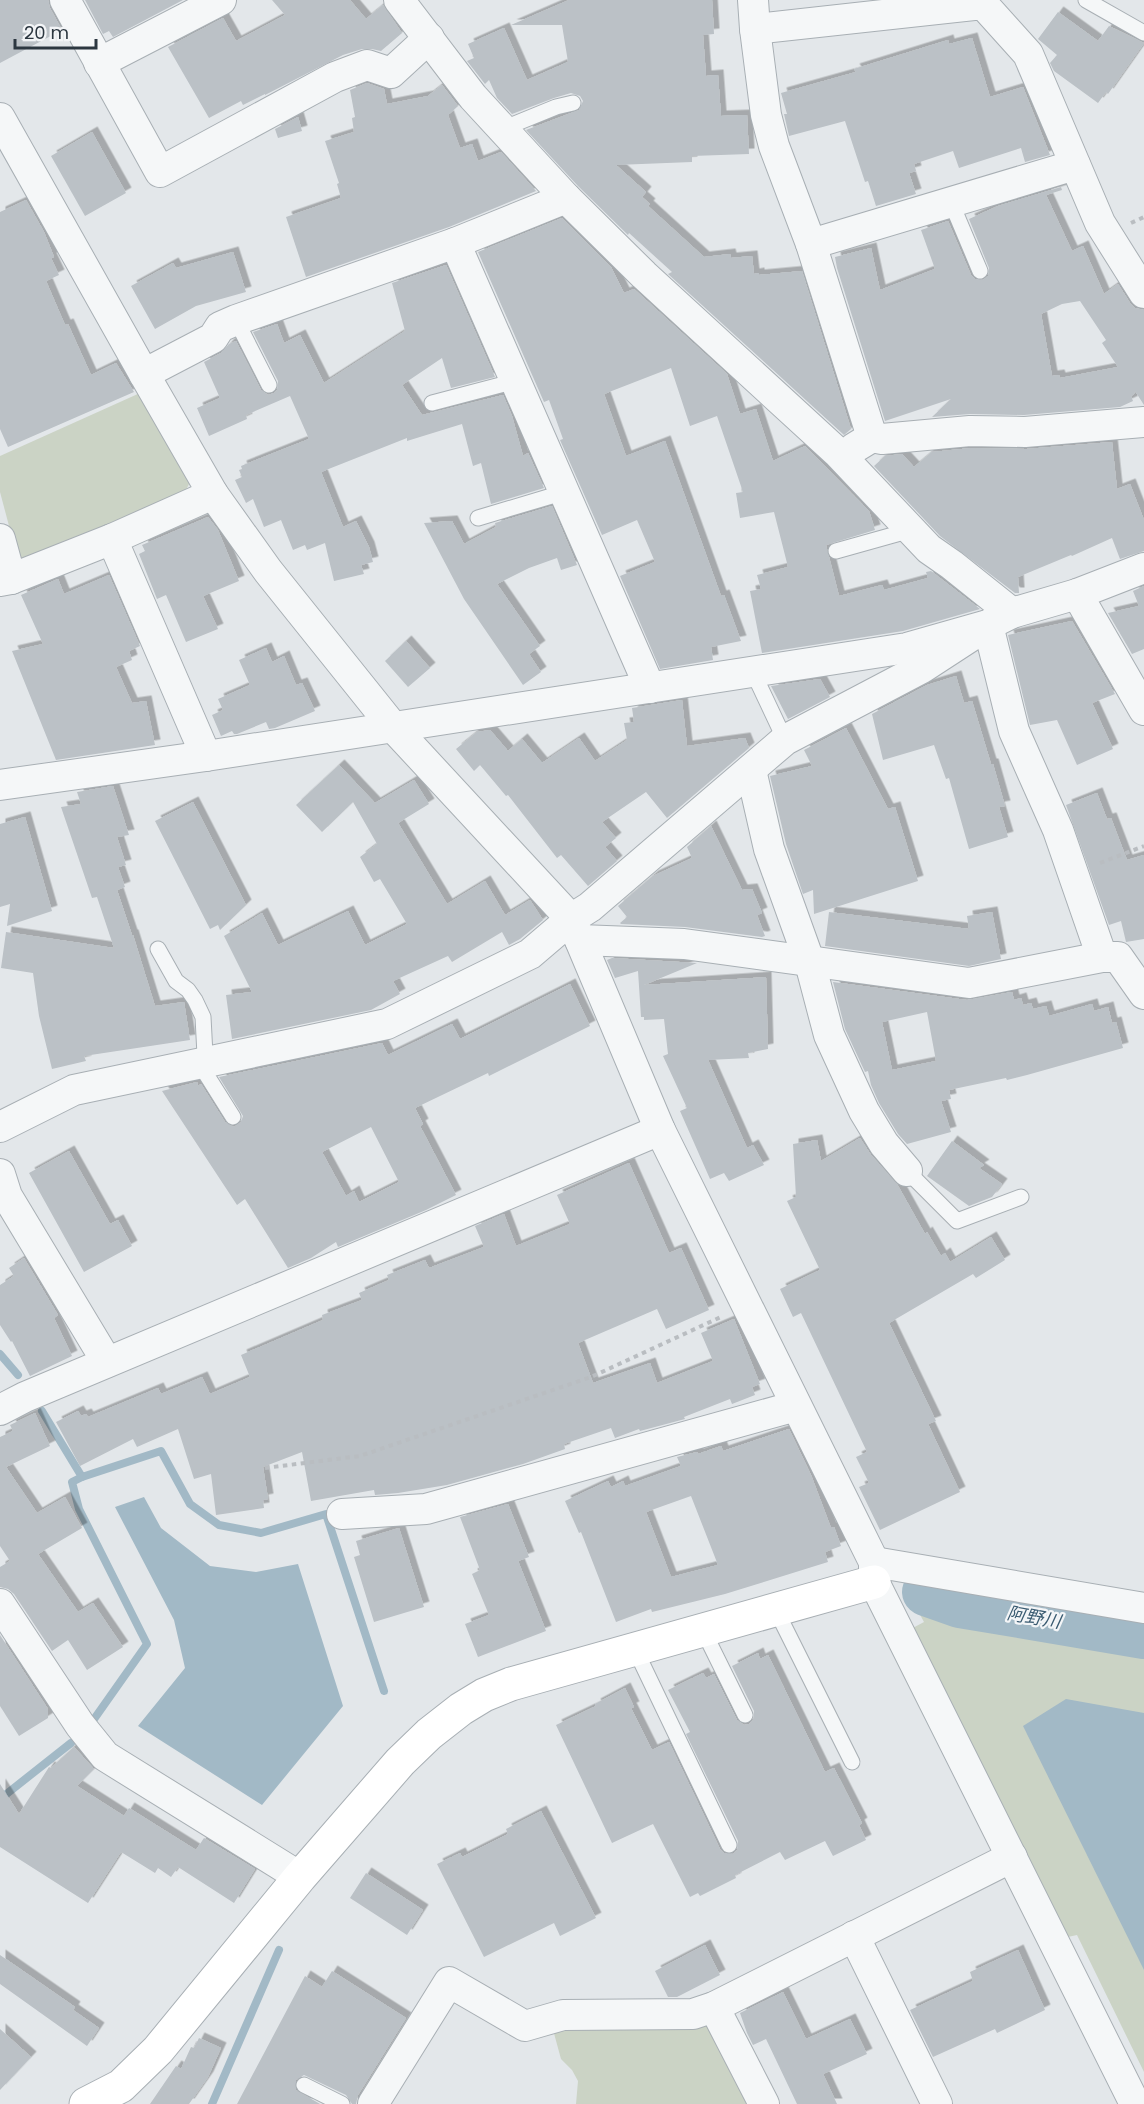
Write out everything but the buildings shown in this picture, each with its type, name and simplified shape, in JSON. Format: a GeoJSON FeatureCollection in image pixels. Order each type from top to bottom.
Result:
{"type":"FeatureCollection","features":[{"type":"Feature","properties":{"kind":"street"},"geometry":{"type":"LineString","coordinates":[[64,0],[160,172],[335,77],[367,65],[391,73],[429,38]]}},
{"type":"Feature","properties":{"kind":"street"},"geometry":{"type":"LineString","coordinates":[[99,63],[221,0]]}},
{"type":"Feature","properties":{"kind":"street"},"geometry":{"type":"LineString","coordinates":[[399,0],[473,98],[566,198],[644,275],[842,457],[929,549],[952,565],[1000,619],[1014,731],[1058,830],[1102,957]]}},
{"type":"Feature","properties":{"kind":"street"},"geometry":{"type":"LineString","coordinates":[[872,437],[811,244],[774,146],[766,115],[754,14],[984,2],[1028,54],[1100,223],[1144,293]]}},
{"type":"Feature","properties":{"kind":"street"},"geometry":{"type":"LineString","coordinates":[[0,118],[213,494],[268,572],[393,727],[575,929],[660,1130],[796,1406],[1012,1857],[1135,2104]]}},
{"type":"Feature","properties":{"kind":"street"},"geometry":{"type":"LineString","coordinates":[[811,244],[1075,165]]}},
{"type":"Feature","properties":{"kind":"street"},"geometry":{"type":"LineString","coordinates":[[144,374],[213,338],[220,327],[236,320],[455,243],[566,198]]}},
{"type":"Feature","properties":{"kind":"street"},"geometry":{"type":"LineString","coordinates":[[455,243],[650,688]]}},
{"type":"Feature","properties":{"kind":"street"},"geometry":{"type":"LineString","coordinates":[[842,457],[872,437],[882,439],[970,431],[1025,432],[1144,422]]}},
{"type":"Feature","properties":{"kind":"street"},"geometry":{"type":"LineString","coordinates":[[0,539],[6,580],[112,539],[213,494]]}},
{"type":"Feature","properties":{"kind":"street"},"geometry":{"type":"LineString","coordinates":[[112,539],[206,756]]}},
{"type":"Feature","properties":{"kind":"street"},"geometry":{"type":"LineString","coordinates":[[0,785],[206,756],[908,648],[1077,594],[1144,568]]}},
{"type":"Feature","properties":{"kind":"street"},"geometry":{"type":"LineString","coordinates":[[1077,594],[1144,710]]}},
{"type":"Feature","properties":{"kind":"street"},"geometry":{"type":"LineString","coordinates":[[0,1127],[74,1090],[387,1024],[530,954],[575,929],[590,907],[785,740],[922,668],[1000,619]]}},
{"type":"Feature","properties":{"kind":"street"},"geometry":{"type":"LineString","coordinates":[[751,770],[769,849],[810,963],[829,1035],[859,1100],[884,1144],[907,1171]]}},
{"type":"Feature","properties":{"kind":"street"},"geometry":{"type":"LineString","coordinates":[[575,929],[969,983],[1102,957],[1118,957],[1144,994]]}},
{"type":"Feature","properties":{"kind":"street"},"geometry":{"type":"LineString","coordinates":[[0,1410],[107,1362],[660,1130]]}},
{"type":"Feature","properties":{"kind":"street"},"geometry":{"type":"LineString","coordinates":[[0,1174],[7,1196],[107,1362]]}},
{"type":"Feature","properties":{"kind":"street"},"geometry":{"type":"LineString","coordinates":[[342,1514],[426,1509],[796,1406]]}},
{"type":"Feature","properties":{"kind":"street"},"geometry":{"type":"LineString","coordinates":[[86,2104],[121,2086],[158,2050],[300,1877],[400,1762],[429,1734],[461,1709],[484,1695],[511,1684],[776,1610],[874,1572],[1144,1608]]}},
{"type":"Feature","properties":{"kind":"street"},"geometry":{"type":"LineString","coordinates":[[0,1605],[80,1725],[105,1756],[300,1877]]}},
{"type":"Feature","properties":{"kind":"street"},"geometry":{"type":"LineString","coordinates":[[374,2104],[449,1982],[525,2026],[563,2015],[693,2014],[714,2007],[1012,1857]]}},
{"type":"Feature","properties":{"kind":"street"},"geometry":{"type":"LineString","coordinates":[[854,1936],[937,2104]]}},
{"type":"Feature","properties":{"kind":"street"},"geometry":{"type":"LineString","coordinates":[[714,2007],[764,2104]]}},
{"type":"Feature","properties":{"kind":"lane"},"geometry":{"type":"LineString","coordinates":[[1086,0],[1144,33]]}},
{"type":"Feature","properties":{"kind":"lane"},"geometry":{"type":"LineString","coordinates":[[502,129],[556,107],[573,103]]}},
{"type":"Feature","properties":{"kind":"lane"},"geometry":{"type":"LineString","coordinates":[[951,202],[980,271]]}},
{"type":"Feature","properties":{"kind":"lane"},"geometry":{"type":"LineString","coordinates":[[236,320],[269,385]]}},
{"type":"Feature","properties":{"kind":"lane"},"geometry":{"type":"LineString","coordinates":[[432,403],[516,381]]}},
{"type":"Feature","properties":{"kind":"lane"},"geometry":{"type":"LineString","coordinates":[[478,518],[565,492]]}},
{"type":"Feature","properties":{"kind":"lane"},"geometry":{"type":"LineString","coordinates":[[836,551],[911,530]]}},
{"type":"Feature","properties":{"kind":"lane"},"geometry":{"type":"LineString","coordinates":[[753,672],[785,740]]}},
{"type":"Feature","properties":{"kind":"lane"},"geometry":{"type":"LineString","coordinates":[[158,949],[176,981],[188,990],[195,1000],[203,1017],[206,1074],[233,1117]]}},
{"type":"Feature","properties":{"kind":"lane"},"geometry":{"type":"LineString","coordinates":[[907,1171],[957,1221],[1021,1197]]}},
{"type":"Feature","properties":{"kind":"lane"},"geometry":{"type":"LineString","coordinates":[[776,1610],[852,1762]]}},
{"type":"Feature","properties":{"kind":"lane"},"geometry":{"type":"LineString","coordinates":[[704,1630],[745,1715]]}},
{"type":"Feature","properties":{"kind":"lane"},"geometry":{"type":"LineString","coordinates":[[635,1649],[729,1845]]}},
{"type":"Feature","properties":{"kind":"lane"},"geometry":{"type":"LineString","coordinates":[[304,2085],[342,2104]]}},
{"type":"Feature","properties":{"kind":"path"},"geometry":{"type":"LineString","coordinates":[[1073,873],[1144,846]]}},
{"type":"Feature","properties":{"kind":"path"},"geometry":{"type":"LineString","coordinates":[[265,1468],[360,1456],[591,1377],[746,1305]]}},
{"type":"Feature","properties":{"kind":"shaded area"},"geometry":{"type":"Polygon","coordinates":[[[140,393],[191,480],[185,492],[29,562],[17,556],[0,492],[0,456],[140,393]]]}},
{"type":"Feature","properties":{"kind":"shaded area"},"geometry":{"type":"Polygon","coordinates":[[[918,1611],[1144,1648],[1144,2072],[1077,1935],[1063,1938],[909,1630],[924,1622],[918,1611]]]}},
{"type":"Feature","properties":{"kind":"shaded area"},"geometry":{"type":"Polygon","coordinates":[[[706,2025],[720,2034],[755,2104],[576,2104],[578,2081],[572,2070],[561,2059],[552,2026],[706,2025]]]}},
{"type":"Feature","properties":{"kind":"water"},"geometry":{"type":"Polygon","coordinates":[[[144,1497],[161,1528],[210,1566],[256,1572],[298,1564],[343,1706],[262,1805],[138,1726],[185,1668],[174,1620],[115,1507],[144,1497]]]}},
{"type":"Feature","properties":{"kind":"water"},"geometry":{"type":"Polygon","coordinates":[[[1066,1699],[1144,1713],[1144,1970],[1023,1726],[1066,1699]]]}},
{"type":"Feature","properties":{"kind":"waterway"},"geometry":{"type":"LineString","coordinates":[[0,1354],[18,1375]]}},
{"type":"Feature","properties":{"kind":"waterway"},"geometry":{"type":"LineString","coordinates":[[42,1411],[82,1477],[161,1451],[190,1504],[219,1525],[261,1533],[326,1514],[384,1691]]}},
{"type":"Feature","properties":{"kind":"waterway"},"geometry":{"type":"LineString","coordinates":[[82,1477],[72,1482],[79,1509],[147,1644],[92,1722]]}},
{"type":"Feature","properties":{"kind":"waterway","name":"阿野川"},"geometry":{"type":"LineString","coordinates":[[926,1592],[960,1604],[1144,1635]]}},
{"type":"Feature","properties":{"kind":"waterway"},"geometry":{"type":"LineString","coordinates":[[0,1799],[71,1743]]}},
{"type":"Feature","properties":{"kind":"waterway"},"geometry":{"type":"LineString","coordinates":[[212,2104],[279,1950]]}}]}
